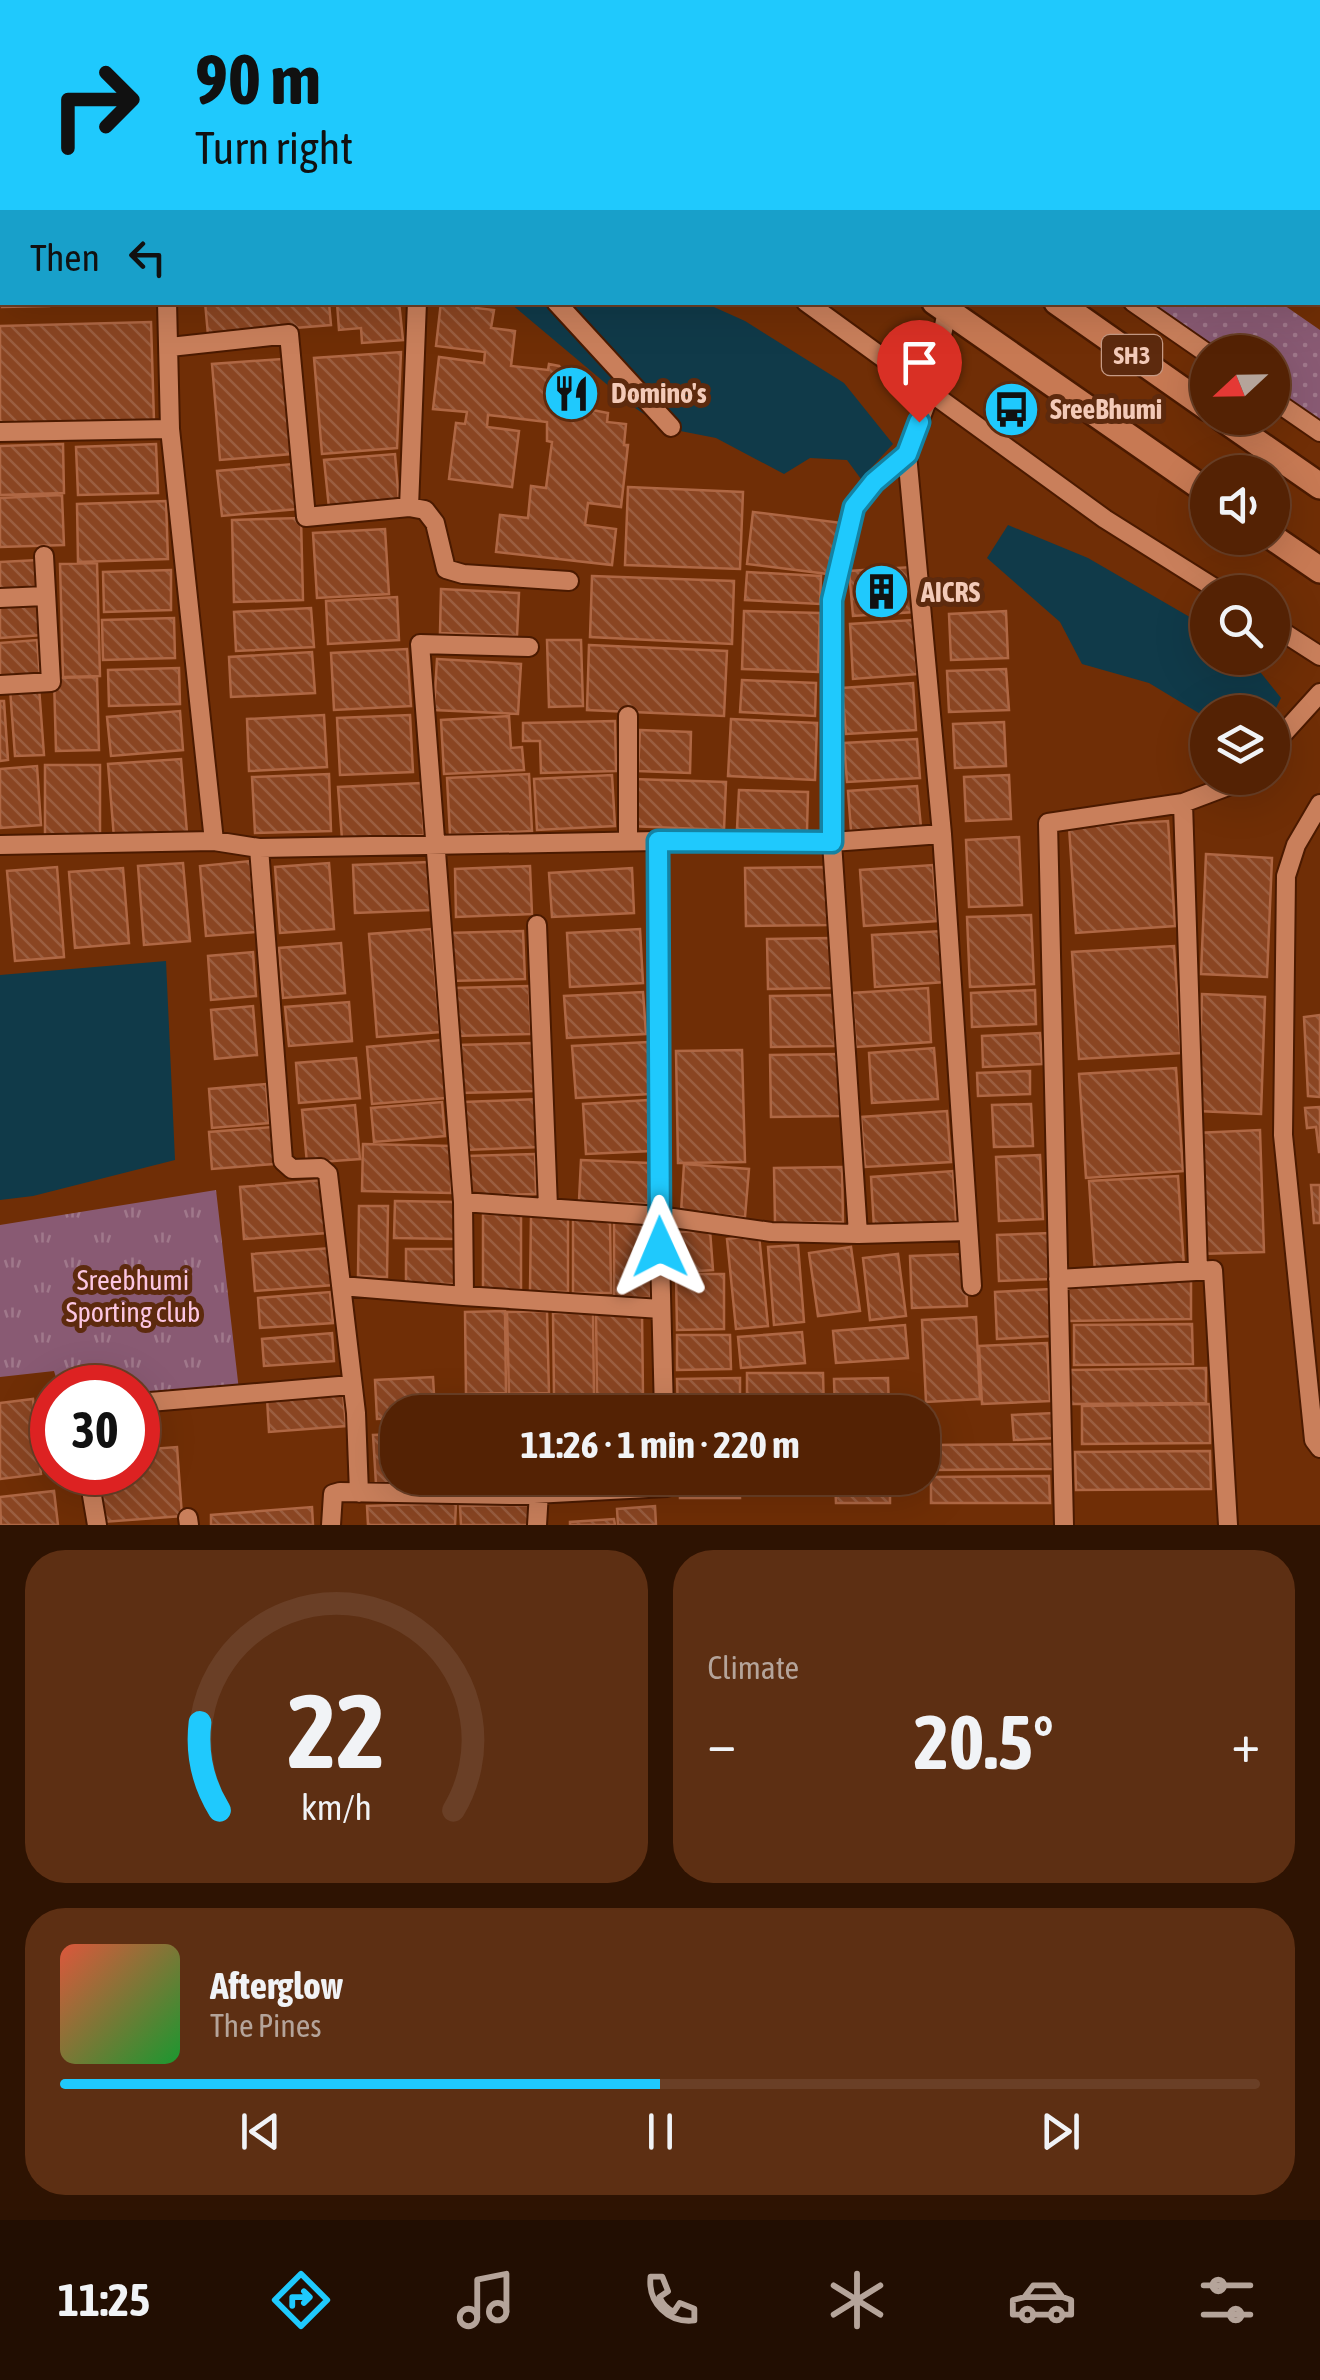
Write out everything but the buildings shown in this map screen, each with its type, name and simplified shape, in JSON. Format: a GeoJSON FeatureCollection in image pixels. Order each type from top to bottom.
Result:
{"type":"FeatureCollection","features":[{"type":"Feature","properties":{"kind":"main road","name":"SH3"},"geometry":{"type":"LineString","coordinates":[[1061,305],[1190,395]]}},
{"type":"Feature","properties":{"kind":"main road","name":"SH3"},"geometry":{"type":"LineString","coordinates":[[941,307],[1190,480]]}},
{"type":"Feature","properties":{"kind":"main road"},"geometry":{"type":"LineString","coordinates":[[1246,435],[1320,486]]}},
{"type":"Feature","properties":{"kind":"main road"},"geometry":{"type":"LineString","coordinates":[[1290,549],[1320,570]]}},
{"type":"Feature","properties":{"kind":"street"},"geometry":{"type":"LineString","coordinates":[[168,305],[170,429],[214,841]]}},
{"type":"Feature","properties":{"kind":"street"},"geometry":{"type":"LineString","coordinates":[[409,507],[417,305]]}},
{"type":"Feature","properties":{"kind":"street"},"geometry":{"type":"LineString","coordinates":[[559,305],[672,427]]}},
{"type":"Feature","properties":{"kind":"street"},"geometry":{"type":"LineString","coordinates":[[810,305],[1105,519],[1194,575]]}},
{"type":"Feature","properties":{"kind":"street"},"geometry":{"type":"LineString","coordinates":[[1137,305],[1190,342]]}},
{"type":"Feature","properties":{"kind":"street"},"geometry":{"type":"LineString","coordinates":[[941,307],[930,393],[907,454],[942,834],[972,1286]]}},
{"type":"Feature","properties":{"kind":"street"},"geometry":{"type":"LineString","coordinates":[[170,347],[289,334],[306,516],[409,507],[425,510],[435,523],[446,569],[463,574],[569,581]]}},
{"type":"Feature","properties":{"kind":"street"},"geometry":{"type":"LineString","coordinates":[[1290,412],[1320,432]]}},
{"type":"Feature","properties":{"kind":"street"},"geometry":{"type":"LineString","coordinates":[[0,432],[170,429]]}},
{"type":"Feature","properties":{"kind":"street"},"geometry":{"type":"LineString","coordinates":[[858,1234],[832,842],[832,600],[854,507],[874,482],[907,454]]}},
{"type":"Feature","properties":{"kind":"street"},"geometry":{"type":"LineString","coordinates":[[0,685],[50,682],[44,556]]}},
{"type":"Feature","properties":{"kind":"street"},"geometry":{"type":"LineString","coordinates":[[0,598],[44,596]]}},
{"type":"Feature","properties":{"kind":"street"},"geometry":{"type":"LineString","coordinates":[[1290,637],[1320,656]]}},
{"type":"Feature","properties":{"kind":"street"},"geometry":{"type":"LineString","coordinates":[[464,1296],[463,1202],[420,644],[528,647]]}},
{"type":"Feature","properties":{"kind":"street"},"geometry":{"type":"LineString","coordinates":[[1290,726],[1320,694]]}},
{"type":"Feature","properties":{"kind":"street"},"geometry":{"type":"LineString","coordinates":[[628,716],[628,841]]}},
{"type":"Feature","properties":{"kind":"street"},"geometry":{"type":"LineString","coordinates":[[1064,1525],[1048,823],[1183,802],[1203,795]]}},
{"type":"Feature","properties":{"kind":"street"},"geometry":{"type":"LineString","coordinates":[[1183,802],[1198,1270]]}},
{"type":"Feature","properties":{"kind":"street"},"geometry":{"type":"LineString","coordinates":[[1320,804],[1296,845],[1286,876],[1283,1135],[1314,1440],[1320,1448]]}},
{"type":"Feature","properties":{"kind":"street"},"geometry":{"type":"LineString","coordinates":[[0,845],[214,841],[259,848],[628,841],[832,842],[942,834]]}},
{"type":"Feature","properties":{"kind":"street"},"geometry":{"type":"LineString","coordinates":[[658,841],[663,1395]]}},
{"type":"Feature","properties":{"kind":"street"},"geometry":{"type":"LineString","coordinates":[[259,848],[283,1161],[292,1169],[326,1169],[341,1286],[359,1493]]}},
{"type":"Feature","properties":{"kind":"street"},"geometry":{"type":"LineString","coordinates":[[537,925],[548,1207]]}},
{"type":"Feature","properties":{"kind":"street"},"geometry":{"type":"LineString","coordinates":[[463,1202],[659,1216],[747,1230],[858,1234],[968,1231]]}},
{"type":"Feature","properties":{"kind":"street"},"geometry":{"type":"LineString","coordinates":[[1058,1279],[1213,1270],[1228,1525]]}},
{"type":"Feature","properties":{"kind":"street"},"geometry":{"type":"LineString","coordinates":[[341,1286],[660,1309]]}},
{"type":"Feature","properties":{"kind":"street"},"geometry":{"type":"LineString","coordinates":[[160,1401],[351,1385]]}},
{"type":"Feature","properties":{"kind":"street"},"geometry":{"type":"LineString","coordinates":[[330,1525],[333,1494],[380,1493]]}},
{"type":"Feature","properties":{"kind":"street"},"geometry":{"type":"LineString","coordinates":[[92,1495],[97,1525]]}},
{"type":"Feature","properties":{"kind":"street"},"geometry":{"type":"LineString","coordinates":[[463,1495],[521,1495]]}},
{"type":"Feature","properties":{"kind":"street"},"geometry":{"type":"LineString","coordinates":[[537,1525],[538,1495]]}},
{"type":"Feature","properties":{"kind":"green space"},"geometry":{"type":"Polygon","coordinates":[[[1125,305],[1284,305],[1320,330],[1320,441],[1290,420],[1290,335],[1190,335],[1190,351],[1125,305]]]}},
{"type":"Feature","properties":{"kind":"green space","name":"Sreebhumi Sporting club"},"geometry":{"type":"Polygon","coordinates":[[[216,1190],[240,1399],[160,1410],[160,1365],[30,1365],[30,1374],[0,1377],[0,1225],[216,1190]]]}},
{"type":"Feature","properties":{"kind":"water"},"geometry":{"type":"Polygon","coordinates":[[[512,305],[709,305],[745,321],[844,383],[893,444],[861,479],[847,460],[810,458],[784,474],[716,438],[665,428],[635,408],[512,305]]]}},
{"type":"Feature","properties":{"kind":"water"},"geometry":{"type":"Polygon","coordinates":[[[1008,525],[1088,558],[1190,617],[1190,675],[1263,675],[1279,695],[1190,695],[1190,708],[1149,683],[1082,664],[1060,622],[987,558],[1008,525]]]}},
{"type":"Feature","properties":{"kind":"water"},"geometry":{"type":"Polygon","coordinates":[[[166,961],[175,1160],[33,1196],[0,1200],[0,975],[166,961]]]}},
{"type":"Feature","properties":{"kind":"place","name":"Domino's"},"geometry":{"type":"Point","coordinates":[572,393]}},
{"type":"Feature","properties":{"kind":"place","name":"SreeBhumi"},"geometry":{"type":"Point","coordinates":[1011,409]}},
{"type":"Feature","properties":{"kind":"place","name":"AICRS"},"geometry":{"type":"Point","coordinates":[882,592]}},
{"type":"Feature","properties":{"kind":"route"},"geometry":{"type":"LineString","coordinates":[[660,1247],[658,841],[832,842],[832,600],[854,507],[874,482],[907,454],[919,422]]}}]}
